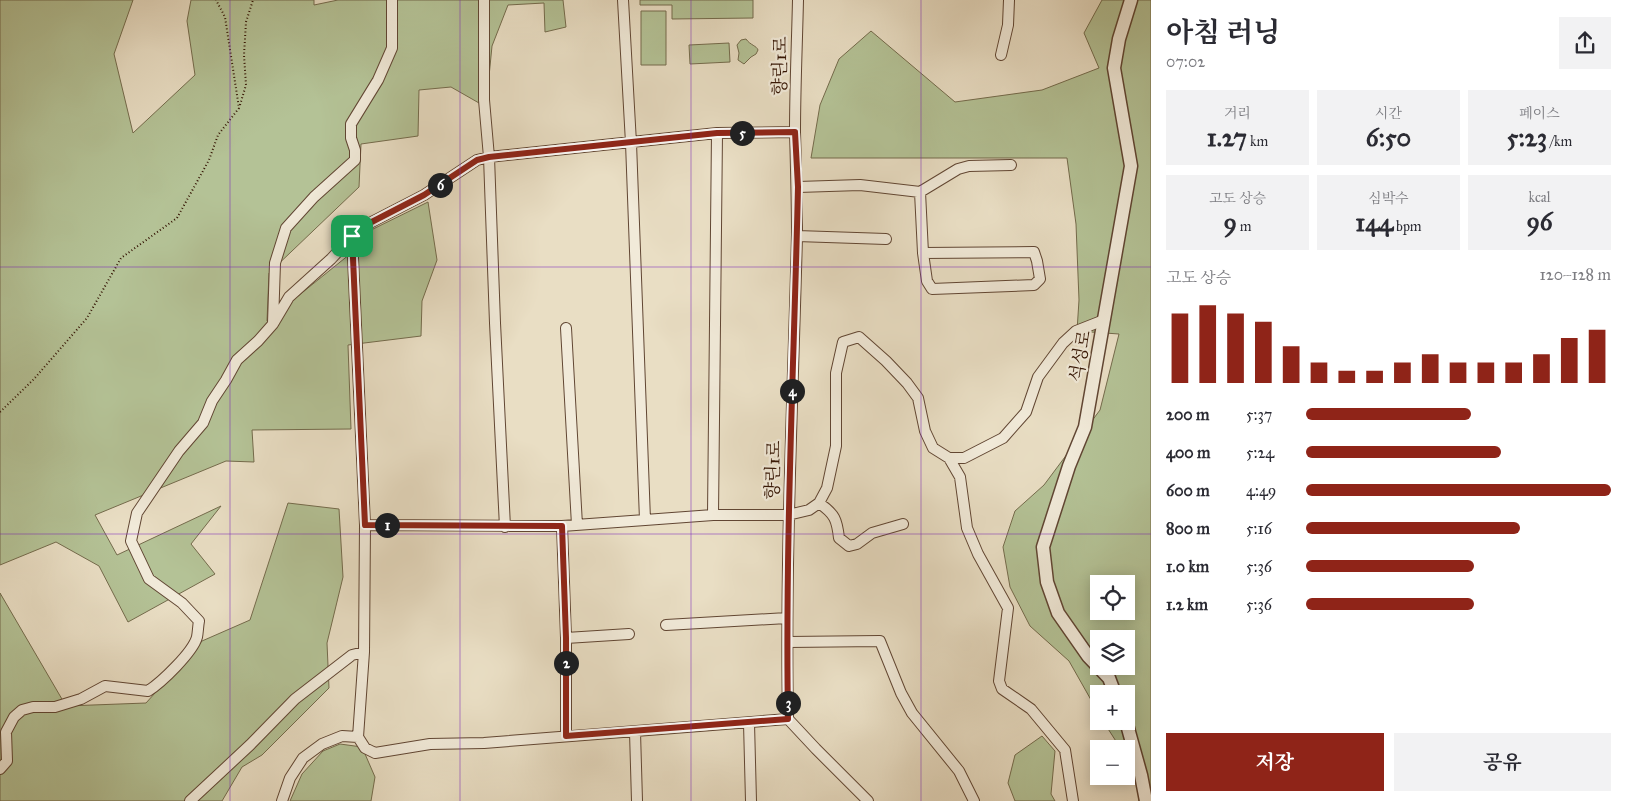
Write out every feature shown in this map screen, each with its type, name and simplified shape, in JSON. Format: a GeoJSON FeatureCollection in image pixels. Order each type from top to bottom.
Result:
{"type":"FeatureCollection","features":[{"type":"Feature","properties":{"kind":"street"},"geometry":{"type":"LineString","coordinates":[[273,324],[275,263],[286,228],[314,197],[355,160],[355,150],[351,138],[351,124],[378,80],[392,48],[392,0]]}},
{"type":"Feature","properties":{"kind":"street"},"geometry":{"type":"LineString","coordinates":[[484,0],[484,100],[489,157],[495,323],[506,527]]}},
{"type":"Feature","properties":{"kind":"street"},"geometry":{"type":"LineString","coordinates":[[623,0],[631,143],[645,520]]}},
{"type":"Feature","properties":{"kind":"street","name":"향린1로"},"geometry":{"type":"LineString","coordinates":[[788,719],[788,642],[786,618],[798,187],[795,132],[798,0]]}},
{"type":"Feature","properties":{"kind":"street"},"geometry":{"type":"LineString","coordinates":[[1001,55],[1008,25],[1009,0]]}},
{"type":"Feature","properties":{"kind":"street","name":"석성로"},"geometry":{"type":"LineString","coordinates":[[1112,685],[1109,678],[1088,656],[1058,613],[1047,582],[1043,547],[1069,466],[1085,427],[1131,166],[1114,68],[1119,39],[1131,0]]}},
{"type":"Feature","properties":{"kind":"street"},"geometry":{"type":"LineString","coordinates":[[0,769],[7,761],[6,732],[14,717],[22,710],[68,703],[81,699],[105,686],[148,691],[161,682],[185,656],[197,639],[199,621],[182,603],[149,579],[131,541],[137,513],[179,450],[203,423],[212,401],[236,360],[258,341],[273,324],[289,297],[331,259],[360,228],[424,195],[477,160],[489,157],[717,133],[795,132]]}},
{"type":"Feature","properties":{"kind":"street"},"geometry":{"type":"LineString","coordinates":[[713,515],[717,133]]}},
{"type":"Feature","properties":{"kind":"street"},"geometry":{"type":"LineString","coordinates":[[798,187],[860,186],[920,192],[958,169],[969,166],[1011,165]]}},
{"type":"Feature","properties":{"kind":"street"},"geometry":{"type":"LineString","coordinates":[[920,192],[923,254],[927,281],[932,289],[1034,285],[1040,279],[1038,261],[1034,252],[923,254]]}},
{"type":"Feature","properties":{"kind":"street"},"geometry":{"type":"LineString","coordinates":[[352,236],[365,525],[364,652],[358,737],[364,748],[375,753],[430,744],[484,743],[788,719],[868,801]]}},
{"type":"Feature","properties":{"kind":"street"},"geometry":{"type":"LineString","coordinates":[[797,236],[886,239]]}},
{"type":"Feature","properties":{"kind":"street"},"geometry":{"type":"LineString","coordinates":[[949,458],[964,458],[1003,438],[1026,412],[1038,377],[1063,342],[1076,331],[1104,320]]}},
{"type":"Feature","properties":{"kind":"street"},"geometry":{"type":"LineString","coordinates":[[566,328],[577,525]]}},
{"type":"Feature","properties":{"kind":"street"},"geometry":{"type":"LineString","coordinates":[[365,525],[562,526],[713,515],[788,515],[810,510],[819,503],[827,488],[836,446],[836,373],[843,342],[859,337],[886,361],[918,398],[925,431],[933,448],[949,458],[960,477],[967,528],[978,554],[1008,608],[998,682],[1002,689],[1031,709],[1065,750],[1072,801]]}},
{"type":"Feature","properties":{"kind":"street"},"geometry":{"type":"LineString","coordinates":[[819,503],[834,515],[839,538],[849,546],[857,544],[872,532],[904,524]]}},
{"type":"Feature","properties":{"kind":"street"},"geometry":{"type":"LineString","coordinates":[[562,526],[566,638],[566,736]]}},
{"type":"Feature","properties":{"kind":"street"},"geometry":{"type":"LineString","coordinates":[[666,625],[786,618]]}},
{"type":"Feature","properties":{"kind":"street"},"geometry":{"type":"LineString","coordinates":[[566,638],[629,634]]}},
{"type":"Feature","properties":{"kind":"street"},"geometry":{"type":"LineString","coordinates":[[788,642],[880,641],[901,693],[912,714],[959,771],[974,801]]}},
{"type":"Feature","properties":{"kind":"street"},"geometry":{"type":"LineString","coordinates":[[190,801],[250,745],[295,699],[352,655],[364,652]]}},
{"type":"Feature","properties":{"kind":"street"},"geometry":{"type":"LineString","coordinates":[[750,723],[751,801]]}},
{"type":"Feature","properties":{"kind":"street"},"geometry":{"type":"LineString","coordinates":[[1128,730],[1146,801]]}},
{"type":"Feature","properties":{"kind":"street"},"geometry":{"type":"LineString","coordinates":[[635,732],[637,801]]}},
{"type":"Feature","properties":{"kind":"street"},"geometry":{"type":"LineString","coordinates":[[282,801],[290,778],[303,758],[322,744],[342,736],[358,737]]}},
{"type":"Feature","properties":{"kind":"path"},"geometry":{"type":"LineString","coordinates":[[216,0],[224,17],[239,108]]}},
{"type":"Feature","properties":{"kind":"path"},"geometry":{"type":"LineString","coordinates":[[0,412],[34,379],[87,318],[121,258],[177,218],[209,160],[218,135],[239,108],[246,84],[244,55],[246,22],[253,0]]}},
{"type":"Feature","properties":{"kind":"green space"},"geometry":{"type":"Polygon","coordinates":[[[0,0],[133,0],[114,54],[133,133],[195,75],[187,21],[191,0],[314,0],[314,5],[338,0],[563,0],[566,27],[545,32],[544,3],[508,5],[492,46],[486,107],[451,87],[419,90],[418,136],[361,144],[359,187],[269,273],[267,321],[355,250],[367,232],[428,202],[437,260],[422,301],[421,336],[348,345],[351,429],[252,430],[254,462],[226,461],[95,515],[117,555],[221,506],[191,544],[215,574],[128,622],[99,566],[56,542],[0,565],[0,0]]]}},
{"type":"Feature","properties":{"kind":"green space"},"geometry":{"type":"Polygon","coordinates":[[[640,0],[753,0],[753,18],[672,19],[672,5],[640,5],[640,0]]]}},
{"type":"Feature","properties":{"kind":"green space"},"geometry":{"type":"Polygon","coordinates":[[[1102,0],[1151,0],[1151,801],[1139,801],[1138,774],[1135,770],[1135,740],[1115,740],[1109,730],[1135,730],[1135,685],[1090,685],[1090,698],[1069,661],[1030,626],[1010,587],[1003,547],[1015,511],[1044,485],[1100,410],[1119,334],[1077,331],[1079,300],[1076,224],[1067,158],[811,158],[820,105],[839,59],[871,31],[955,102],[1042,90],[1099,68],[1084,33],[1102,0]]]}},
{"type":"Feature","properties":{"kind":"green space"},"geometry":{"type":"Polygon","coordinates":[[[641,11],[666,11],[666,65],[641,65],[641,11]]]}},
{"type":"Feature","properties":{"kind":"green space"},"geometry":{"type":"Polygon","coordinates":[[[746,39],[758,50],[744,64],[738,60],[737,45],[741,40],[746,39]]]}},
{"type":"Feature","properties":{"kind":"green space"},"geometry":{"type":"Polygon","coordinates":[[[729,43],[730,62],[690,64],[689,45],[729,43]]]}},
{"type":"Feature","properties":{"kind":"green space"},"geometry":{"type":"Polygon","coordinates":[[[288,503],[339,509],[343,577],[327,643],[329,688],[262,755],[242,767],[222,801],[0,801],[0,593],[66,706],[146,703],[202,641],[250,620],[288,503]]]}},
{"type":"Feature","properties":{"kind":"green space"},"geometry":{"type":"Polygon","coordinates":[[[1042,736],[1055,751],[1051,794],[1055,801],[1015,801],[1008,783],[1015,755],[1042,736]]]}},
{"type":"Feature","properties":{"kind":"green space"},"geometry":{"type":"Polygon","coordinates":[[[340,744],[362,747],[375,777],[371,801],[290,801],[302,774],[323,751],[340,744]]]}},
{"type":"Feature","properties":{"kind":"route"},"geometry":{"type":"LineString","coordinates":[[795,132],[798,187],[786,618],[788,642],[788,719],[566,736],[566,638],[562,526],[365,525],[352,236],[360,228],[424,195],[477,160],[489,157],[717,133],[795,132]]}}]}
